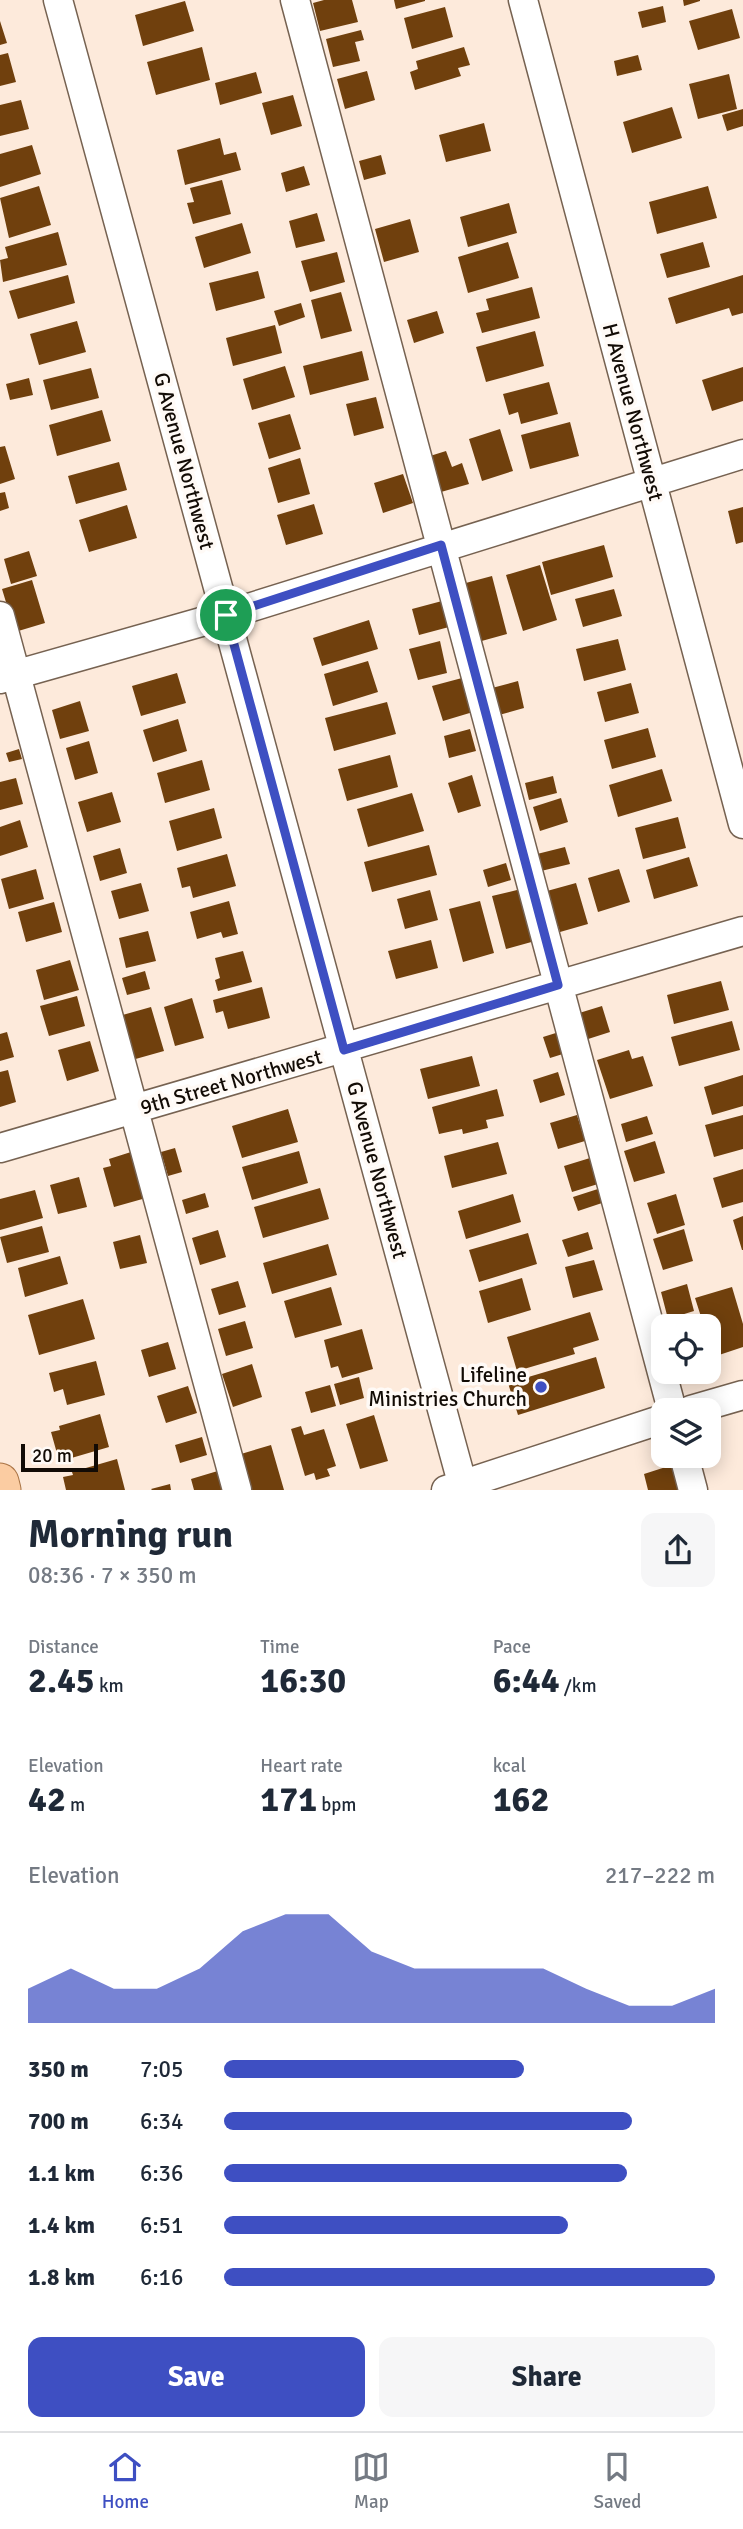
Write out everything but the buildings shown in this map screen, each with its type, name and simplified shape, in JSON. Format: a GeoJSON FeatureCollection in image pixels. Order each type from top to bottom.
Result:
{"type":"FeatureCollection","features":[{"type":"Feature","properties":{"kind":"main road"},"geometry":{"type":"LineString","coordinates":[[0,1482],[2,1489]]}},
{"type":"Feature","properties":{"kind":"street","name":"G Avenue Northwest"},"geometry":{"type":"LineString","coordinates":[[58,0],[344,1050],[457,1488]]}},
{"type":"Feature","properties":{"kind":"street"},"geometry":{"type":"LineString","coordinates":[[295,0],[669,1398]]}},
{"type":"Feature","properties":{"kind":"street","name":"H Avenue Northwest"},"geometry":{"type":"LineString","coordinates":[[523,0],[743,824]]}},
{"type":"Feature","properties":{"kind":"street"},"geometry":{"type":"LineString","coordinates":[[8,676],[226,615],[441,545],[743,454]]}},
{"type":"Feature","properties":{"kind":"street"},"geometry":{"type":"LineString","coordinates":[[0,616],[8,676],[134,1110],[237,1489]]}},
{"type":"Feature","properties":{"kind":"street","name":"9th Street Northwest"},"geometry":{"type":"LineString","coordinates":[[0,1149],[743,931]]}},
{"type":"Feature","properties":{"kind":"street"},"geometry":{"type":"LineString","coordinates":[[721,1401],[743,1395]]}},
{"type":"Feature","properties":{"kind":"street"},"geometry":{"type":"LineString","coordinates":[[457,1488],[651,1423]]}},
{"type":"Feature","properties":{"kind":"street"},"geometry":{"type":"LineString","coordinates":[[687,1468],[693,1489]]}},
{"type":"Feature","properties":{"kind":"place","name":"Lifeline Ministries Church"},"geometry":{"type":"Point","coordinates":[541,1387]}},
{"type":"Feature","properties":{"kind":"route"},"geometry":{"type":"LineString","coordinates":[[441,545],[558,985],[344,1050],[226,615],[441,545]]}}]}
